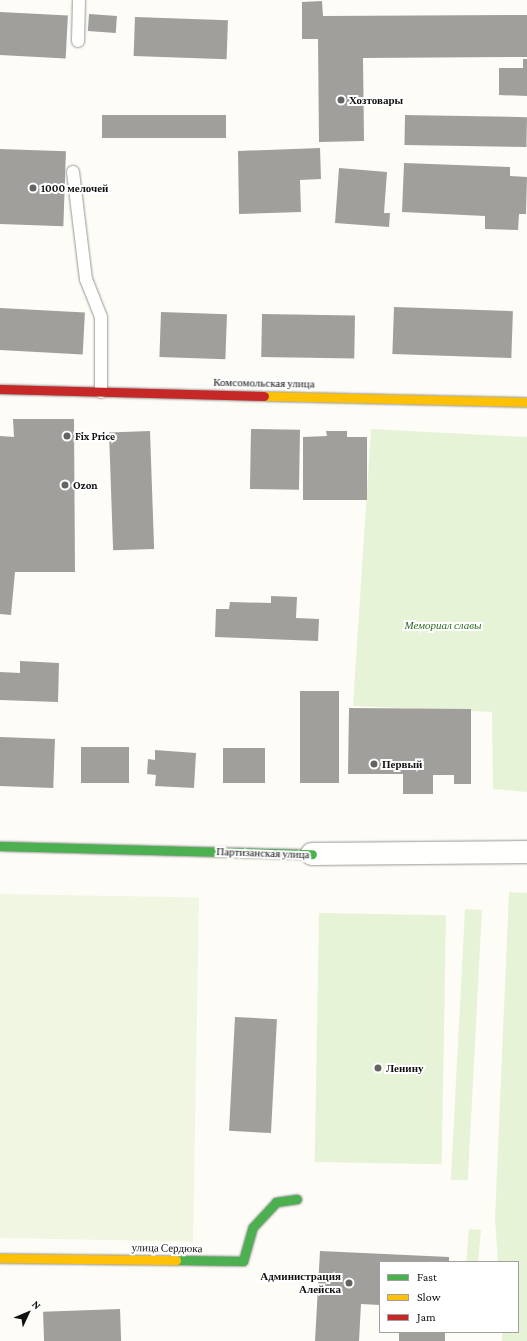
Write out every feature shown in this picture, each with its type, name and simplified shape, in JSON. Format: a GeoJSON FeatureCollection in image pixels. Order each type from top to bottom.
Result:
{"type":"FeatureCollection","features":[{"type":"Feature","properties":{"kind":"street","name":"Комсомольская улица"},"geometry":{"type":"LineString","coordinates":[[0,389],[527,402]]}},
{"type":"Feature","properties":{"kind":"street","name":"Партизанская улица"},"geometry":{"type":"LineString","coordinates":[[0,846],[312,854],[527,852]]}},
{"type":"Feature","properties":{"kind":"street","name":"улица Сердюка"},"geometry":{"type":"LineString","coordinates":[[0,1258],[243,1261],[253,1227],[276,1202],[297,1199]]}},
{"type":"Feature","properties":{"kind":"lane"},"geometry":{"type":"LineString","coordinates":[[78,41],[79,0]]}},
{"type":"Feature","properties":{"kind":"lane"},"geometry":{"type":"LineString","coordinates":[[73,172],[86,279],[101,317],[101,392]]}},
{"type":"Feature","properties":{"kind":"green space","name":"Мемориал славы"},"geometry":{"type":"Polygon","coordinates":[[[371,429],[527,437],[527,792],[493,789],[492,712],[353,706],[371,429]]]}},
{"type":"Feature","properties":{"kind":"green space"},"geometry":{"type":"Polygon","coordinates":[[[509,892],[527,893],[527,1341],[502,1341],[502,1333],[519,1333],[519,1261],[498,1261],[495,1218],[509,892]]]}},
{"type":"Feature","properties":{"kind":"green space"},"geometry":{"type":"Polygon","coordinates":[[[0,894],[199,897],[193,1241],[0,1238],[0,894]]]}},
{"type":"Feature","properties":{"kind":"green space"},"geometry":{"type":"Polygon","coordinates":[[[465,909],[482,910],[468,1181],[451,1180],[465,909]]]}},
{"type":"Feature","properties":{"kind":"green space"},"geometry":{"type":"Polygon","coordinates":[[[319,913],[446,915],[442,1164],[315,1162],[319,913]]]}},
{"type":"Feature","properties":{"kind":"green space"},"geometry":{"type":"Polygon","coordinates":[[[469,1229],[481,1230],[478,1261],[466,1261],[469,1229]]]}},
{"type":"Feature","properties":{"kind":"building","name":"Хозтовары"},"geometry":{"type":"Polygon","coordinates":[[[322,1],[323,16],[527,15],[527,57],[363,58],[364,141],[319,142],[318,39],[302,39],[302,2],[322,1]]]}},
{"type":"Feature","properties":{"kind":"building"},"geometry":{"type":"Polygon","coordinates":[[[0,12],[68,16],[66,58],[0,55],[0,12]]]}},
{"type":"Feature","properties":{"kind":"building"},"geometry":{"type":"Polygon","coordinates":[[[89,14],[117,16],[116,33],[88,31],[89,14]]]}},
{"type":"Feature","properties":{"kind":"building"},"geometry":{"type":"Polygon","coordinates":[[[135,17],[228,20],[227,59],[134,56],[135,17]]]}},
{"type":"Feature","properties":{"kind":"building"},"geometry":{"type":"Polygon","coordinates":[[[523,59],[527,59],[527,96],[499,95],[499,68],[523,68],[523,59]]]}},
{"type":"Feature","properties":{"kind":"building"},"geometry":{"type":"Polygon","coordinates":[[[102,115],[226,115],[226,138],[102,138],[102,115]]]}},
{"type":"Feature","properties":{"kind":"building"},"geometry":{"type":"Polygon","coordinates":[[[405,115],[527,117],[526,147],[404,145],[405,115]]]}},
{"type":"Feature","properties":{"kind":"building"},"geometry":{"type":"Polygon","coordinates":[[[320,148],[321,179],[300,180],[301,212],[239,214],[238,151],[320,148]]]}},
{"type":"Feature","properties":{"kind":"building","name":"1000 мелочей"},"geometry":{"type":"Polygon","coordinates":[[[0,149],[66,151],[63,226],[0,224],[0,149]]]}},
{"type":"Feature","properties":{"kind":"building"},"geometry":{"type":"Polygon","coordinates":[[[404,163],[510,167],[510,176],[527,177],[526,214],[519,214],[518,230],[485,229],[485,216],[402,212],[404,163]]]}},
{"type":"Feature","properties":{"kind":"building"},"geometry":{"type":"Polygon","coordinates":[[[339,168],[387,172],[384,213],[390,213],[389,227],[335,223],[339,168]]]}},
{"type":"Feature","properties":{"kind":"building"},"geometry":{"type":"Polygon","coordinates":[[[394,307],[513,311],[511,358],[392,354],[394,307]]]}},
{"type":"Feature","properties":{"kind":"building"},"geometry":{"type":"Polygon","coordinates":[[[0,308],[85,312],[83,354],[0,350],[0,308]]]}},
{"type":"Feature","properties":{"kind":"building"},"geometry":{"type":"Polygon","coordinates":[[[161,312],[227,314],[225,359],[159,357],[161,312]]]}},
{"type":"Feature","properties":{"kind":"building"},"geometry":{"type":"Polygon","coordinates":[[[262,314],[355,316],[354,359],[261,357],[262,314]]]}},
{"type":"Feature","properties":{"kind":"building"},"geometry":{"type":"Polygon","coordinates":[[[13,419],[74,419],[75,572],[15,572],[11,615],[0,614],[0,436],[14,437],[13,419]]]}},
{"type":"Feature","properties":{"kind":"building"},"geometry":{"type":"Polygon","coordinates":[[[251,429],[300,430],[299,490],[250,489],[251,429]]]}},
{"type":"Feature","properties":{"kind":"building"},"geometry":{"type":"Polygon","coordinates":[[[150,431],[154,549],[113,550],[109,432],[150,431]]]}},
{"type":"Feature","properties":{"kind":"building"},"geometry":{"type":"Polygon","coordinates":[[[326,431],[347,431],[347,437],[367,437],[367,500],[303,500],[303,437],[327,436],[326,431]]]}},
{"type":"Feature","properties":{"kind":"building"},"geometry":{"type":"Polygon","coordinates":[[[271,596],[297,597],[296,618],[319,619],[318,641],[215,637],[216,609],[229,609],[230,602],[271,603],[271,596]]]}},
{"type":"Feature","properties":{"kind":"building"},"geometry":{"type":"Polygon","coordinates":[[[20,661],[59,663],[58,702],[0,700],[0,672],[20,673],[20,661]]]}},
{"type":"Feature","properties":{"kind":"building"},"geometry":{"type":"Polygon","coordinates":[[[300,691],[339,691],[339,783],[300,783],[300,691]]]}},
{"type":"Feature","properties":{"kind":"building"},"geometry":{"type":"Polygon","coordinates":[[[349,708],[471,709],[471,784],[454,784],[454,775],[433,775],[433,794],[403,794],[403,774],[348,774],[349,708]]]}},
{"type":"Feature","properties":{"kind":"building"},"geometry":{"type":"Polygon","coordinates":[[[0,737],[55,739],[53,788],[0,786],[0,737]]]}},
{"type":"Feature","properties":{"kind":"building"},"geometry":{"type":"Polygon","coordinates":[[[81,747],[129,747],[129,783],[81,783],[81,747]]]}},
{"type":"Feature","properties":{"kind":"building"},"geometry":{"type":"Polygon","coordinates":[[[223,748],[265,748],[265,783],[223,783],[223,748]]]}},
{"type":"Feature","properties":{"kind":"building"},"geometry":{"type":"Polygon","coordinates":[[[155,750],[196,753],[194,788],[155,786],[156,775],[147,774],[148,759],[155,760],[155,750]]]}},
{"type":"Feature","properties":{"kind":"building"},"geometry":{"type":"Polygon","coordinates":[[[235,1017],[277,1019],[271,1133],[229,1131],[235,1017]]]}},
{"type":"Feature","properties":{"kind":"building","name":"Администрация Алейска"},"geometry":{"type":"Polygon","coordinates":[[[320,1251],[449,1257],[449,1261],[379,1261],[379,1305],[361,1304],[359,1341],[315,1341],[320,1251]]]}},
{"type":"Feature","properties":{"kind":"building"},"geometry":{"type":"Polygon","coordinates":[[[120,1309],[121,1341],[44,1341],[43,1312],[120,1309]]]}},
{"type":"Feature","properties":{"kind":"building"},"geometry":{"type":"Polygon","coordinates":[[[399,1333],[445,1333],[445,1341],[399,1341],[399,1333]]]}},
{"type":"Feature","properties":{"kind":"traffic: fast"},"geometry":{"type":"LineString","coordinates":[[0,846],[312,854]]}},
{"type":"Feature","properties":{"kind":"traffic: fast"},"geometry":{"type":"LineString","coordinates":[[176,1260],[243,1261],[253,1227],[276,1202],[297,1199]]}},
{"type":"Feature","properties":{"kind":"traffic: slow"},"geometry":{"type":"LineString","coordinates":[[264,396],[527,402]]}},
{"type":"Feature","properties":{"kind":"traffic: slow"},"geometry":{"type":"LineString","coordinates":[[0,1258],[176,1260]]}},
{"type":"Feature","properties":{"kind":"traffic: jam"},"geometry":{"type":"LineString","coordinates":[[0,389],[264,396]]}},
{"type":"Feature","properties":{"kind":"place","name":"Хозтовары"},"geometry":{"type":"Point","coordinates":[341,100]}},
{"type":"Feature","properties":{"kind":"place","name":"1000 мелочей"},"geometry":{"type":"Point","coordinates":[33,188]}},
{"type":"Feature","properties":{"kind":"place","name":"Fix Price"},"geometry":{"type":"Point","coordinates":[67,436]}},
{"type":"Feature","properties":{"kind":"place","name":"Ozon"},"geometry":{"type":"Point","coordinates":[65,485]}},
{"type":"Feature","properties":{"kind":"place","name":"Первый"},"geometry":{"type":"Point","coordinates":[374,764]}},
{"type":"Feature","properties":{"kind":"place","name":"Ленину"},"geometry":{"type":"Point","coordinates":[378,1068]}},
{"type":"Feature","properties":{"kind":"place","name":"Администрация Алейска"},"geometry":{"type":"Point","coordinates":[349,1283]}}]}
